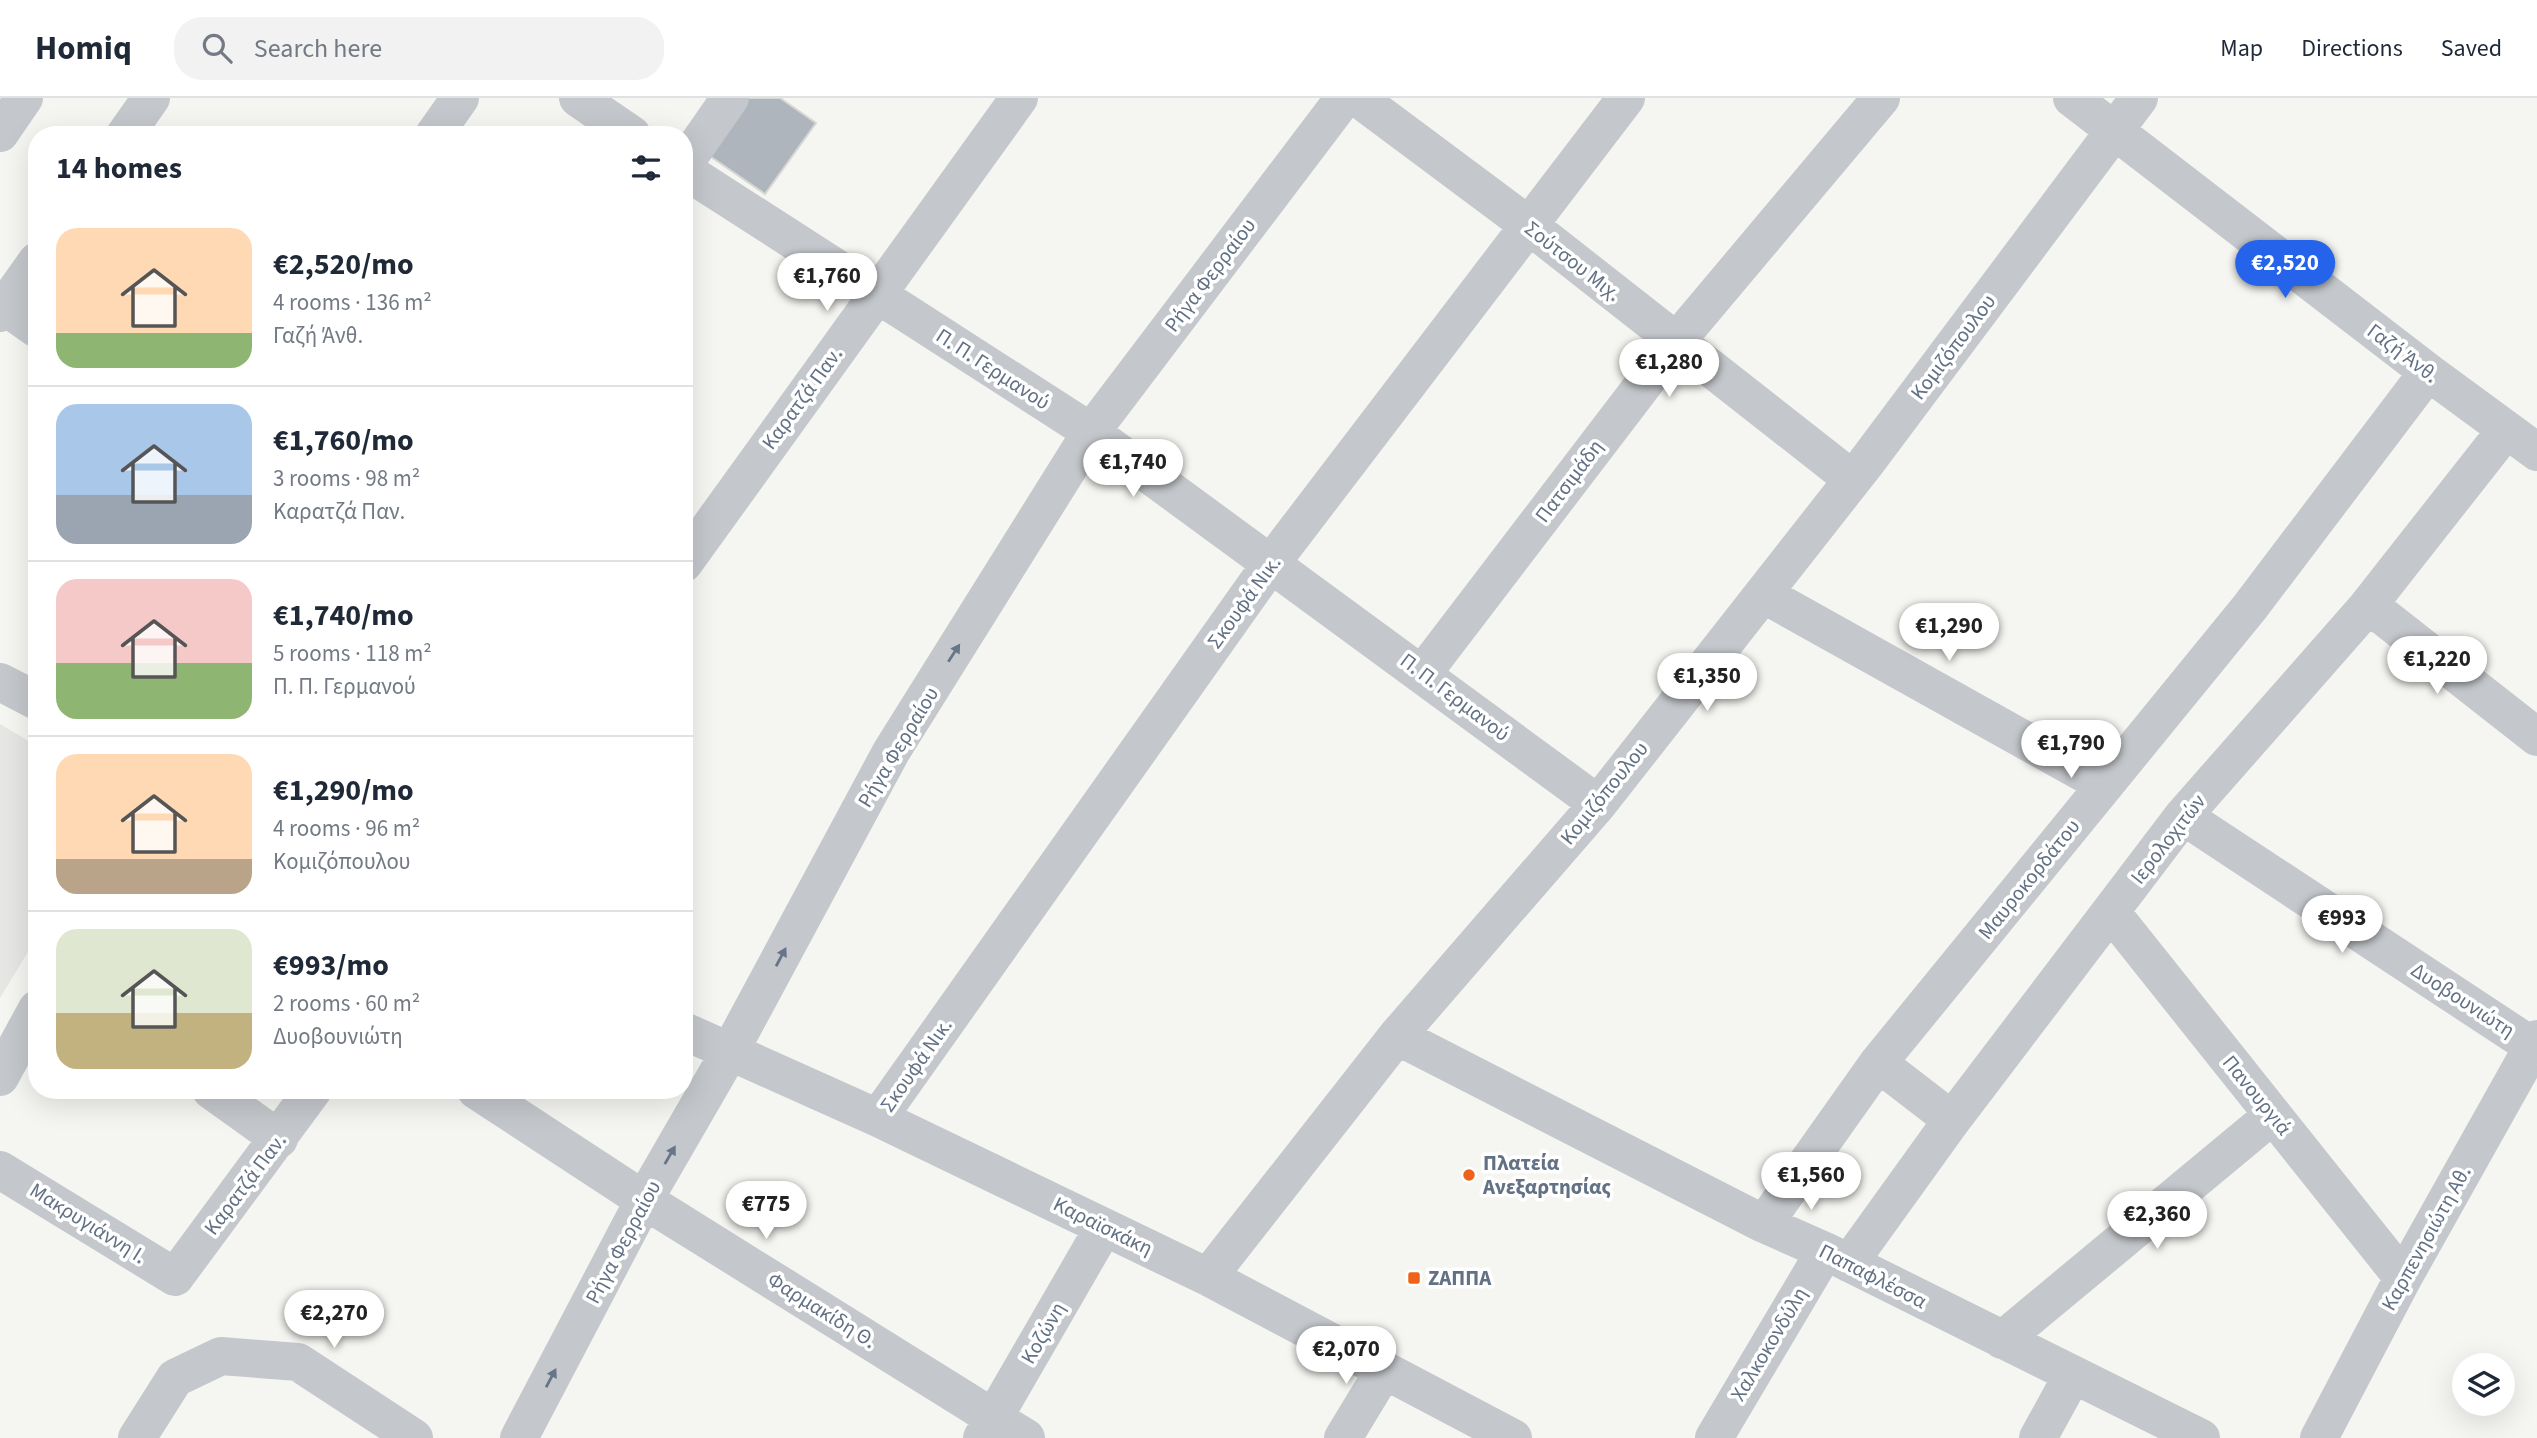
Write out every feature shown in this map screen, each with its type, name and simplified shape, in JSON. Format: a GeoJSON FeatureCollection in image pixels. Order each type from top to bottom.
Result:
{"type":"FeatureCollection","features":[{"type":"Feature","properties":{"kind":"street"},"geometry":{"type":"LineString","coordinates":[[0,134],[24,98]]}},
{"type":"Feature","properties":{"kind":"street"},"geometry":{"type":"LineString","coordinates":[[131,126],[151,98]]}},
{"type":"Feature","properties":{"kind":"street"},"geometry":{"type":"LineString","coordinates":[[440,126],[460,98]]}},
{"type":"Feature","properties":{"kind":"street"},"geometry":{"type":"LineString","coordinates":[[578,98],[619,126]]}},
{"type":"Feature","properties":{"kind":"street"},"geometry":{"type":"LineString","coordinates":[[693,151],[730,98]]}},
{"type":"Feature","properties":{"kind":"street","name":"Καρατζά Παν."},"geometry":{"type":"LineString","coordinates":[[693,550],[1019,98]]}},
{"type":"Feature","properties":{"kind":"street","name":"Ρήγα Φερραίου"},"geometry":{"type":"LineString","coordinates":[[519,1438],[644,1200],[729,1053],[891,752],[1091,432],[1343,98]]}},
{"type":"Feature","properties":{"kind":"street","name":"Σούτσου Μιχ."},"geometry":{"type":"LineString","coordinates":[[1357,98],[1527,224],[1852,479]]}},
{"type":"Feature","properties":{"kind":"street","name":"Σκουφά Νικ."},"geometry":{"type":"LineString","coordinates":[[878,1118],[1272,562],[1527,224],[1626,98]]}},
{"type":"Feature","properties":{"kind":"street","name":"Πατσιμάδη"},"geometry":{"type":"LineString","coordinates":[[1423,673],[1675,342],[1881,98]]}},
{"type":"Feature","properties":{"kind":"street","name":"Γαζή Άνθ."},"geometry":{"type":"LineString","coordinates":[[2072,98],[2428,372],[2537,452]]}},
{"type":"Feature","properties":{"kind":"street","name":"Κομιζόπουλου"},"geometry":{"type":"LineString","coordinates":[[1208,1277],[1397,1037],[1598,804],[1852,479],[2139,98]]}},
{"type":"Feature","properties":{"kind":"street","name":"Π. Π. Γερμανού"},"geometry":{"type":"LineString","coordinates":[[693,176],[1091,432],[1272,562],[1598,804]]}},
{"type":"Feature","properties":{"kind":"street"},"geometry":{"type":"LineString","coordinates":[[28,273],[2,307],[28,323]]}},
{"type":"Feature","properties":{"kind":"street","name":"Μαυροκορδάτου"},"geometry":{"type":"LineString","coordinates":[[1764,1224],[1878,1063],[2250,607],[2428,372]]}},
{"type":"Feature","properties":{"kind":"street","name":"Ιερολοχιτών"},"geometry":{"type":"LineString","coordinates":[[1837,1257],[1952,1120],[2183,816],[2365,608],[2506,430]]}},
{"type":"Feature","properties":{"kind":"street"},"geometry":{"type":"LineString","coordinates":[[1763,594],[2105,785]]}},
{"type":"Feature","properties":{"kind":"street"},"geometry":{"type":"LineString","coordinates":[[2365,608],[2384,617],[2537,737]]}},
{"type":"Feature","properties":{"kind":"street"},"geometry":{"type":"LineString","coordinates":[[0,682],[28,696]]}},
{"type":"Feature","properties":{"kind":"street","name":"Δυοβουνιώτη"},"geometry":{"type":"LineString","coordinates":[[2183,816],[2535,1042]]}},
{"type":"Feature","properties":{"kind":"street","name":"Πανουργιά"},"geometry":{"type":"LineString","coordinates":[[2111,912],[2403,1278]]}},
{"type":"Feature","properties":{"kind":"street"},"geometry":{"type":"LineString","coordinates":[[0,1077],[28,1026]]}},
{"type":"Feature","properties":{"kind":"street","name":"Καραϊσκάκη"},"geometry":{"type":"LineString","coordinates":[[693,1035],[878,1118],[1208,1277],[1383,1372],[1513,1438]]}},
{"type":"Feature","properties":{"kind":"street","name":"Παπαφλέσσα"},"geometry":{"type":"LineString","coordinates":[[1397,1037],[1764,1224],[1837,1257],[2201,1438]]}},
{"type":"Feature","properties":{"kind":"street","name":"Καρπενησιώτη Αθ."},"geometry":{"type":"LineString","coordinates":[[2319,1438],[2403,1278],[2535,1042]]}},
{"type":"Feature","properties":{"kind":"street"},"geometry":{"type":"LineString","coordinates":[[1878,1063],[1952,1120]]}},
{"type":"Feature","properties":{"kind":"street"},"geometry":{"type":"LineString","coordinates":[[223,1099],[279,1139]]}},
{"type":"Feature","properties":{"kind":"street","name":"Καρατζά Παν."},"geometry":{"type":"LineString","coordinates":[[175,1277],[307,1099]]}},
{"type":"Feature","properties":{"kind":"street","name":"Φαρμακίδη Θ."},"geometry":{"type":"LineString","coordinates":[[491,1099],[988,1428],[1026,1438]]}},
{"type":"Feature","properties":{"kind":"street"},"geometry":{"type":"LineString","coordinates":[[2002,1340],[2273,1115]]}},
{"type":"Feature","properties":{"kind":"street","name":"Μακρυγιάννη Ι."},"geometry":{"type":"LineString","coordinates":[[0,1170],[175,1277]]}},
{"type":"Feature","properties":{"kind":"street","name":"Κοζώνη"},"geometry":{"type":"LineString","coordinates":[[988,1428],[1104,1227]]}},
{"type":"Feature","properties":{"kind":"street","name":"Χαλκοκονδύλη"},"geometry":{"type":"LineString","coordinates":[[1714,1438],[1837,1257]]}},
{"type":"Feature","properties":{"kind":"street"},"geometry":{"type":"LineString","coordinates":[[137,1438],[175,1378],[221,1356],[298,1363],[414,1438]]}},
{"type":"Feature","properties":{"kind":"street"},"geometry":{"type":"LineString","coordinates":[[1343,1438],[1383,1372]]}},
{"type":"Feature","properties":{"kind":"street"},"geometry":{"type":"LineString","coordinates":[[2038,1438],[2073,1376]]}},
{"type":"Feature","properties":{"kind":"shaded area"},"geometry":{"type":"Polygon","coordinates":[[[0,724],[28,741],[28,952],[0,998],[0,724]]]}},
{"type":"Feature","properties":{"kind":"building"},"geometry":{"type":"Polygon","coordinates":[[[738,98],[780,98],[816,123],[765,194],[701,150],[738,98]]]}},
{"type":"Feature","properties":{"kind":"place","name":"Πλατεία Ανεξαρτησίας"},"geometry":{"type":"Point","coordinates":[1469,1175]}},
{"type":"Feature","properties":{"kind":"place","name":"ΖΑΠΠΑ"},"geometry":{"type":"Point","coordinates":[1414,1278]}}]}
